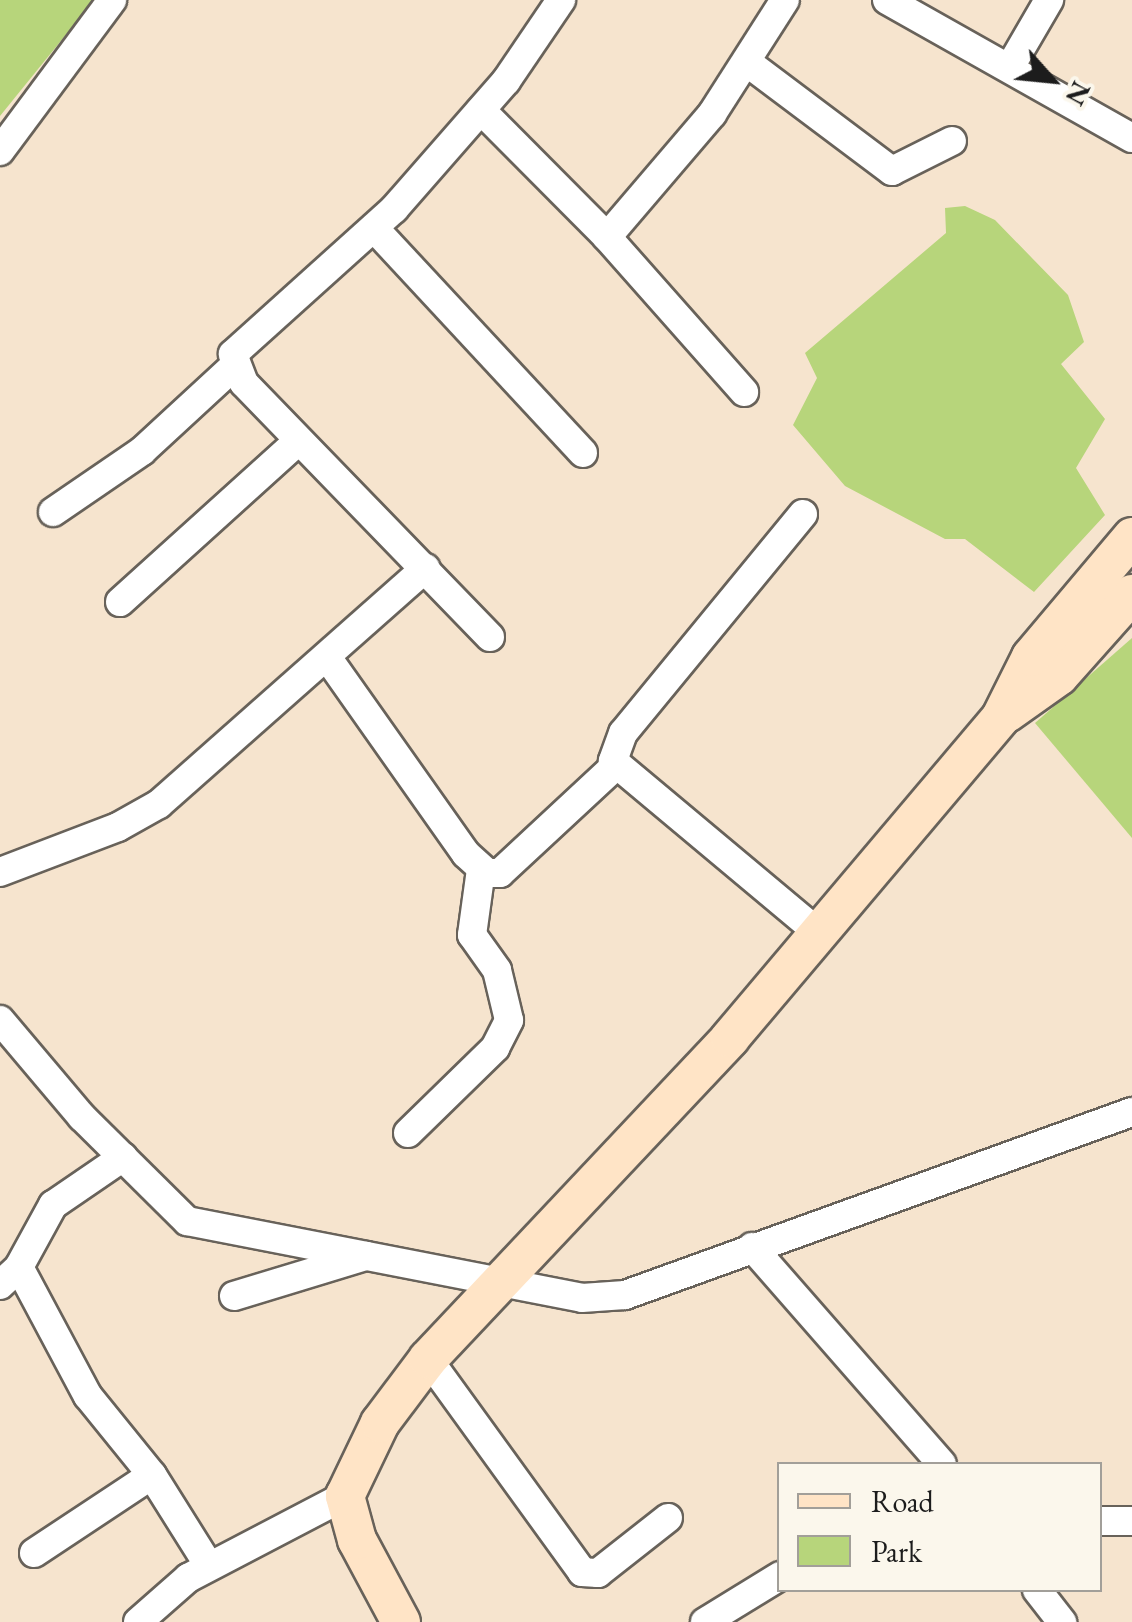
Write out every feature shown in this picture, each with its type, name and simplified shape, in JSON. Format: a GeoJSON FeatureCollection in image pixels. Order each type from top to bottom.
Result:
{"type":"FeatureCollection","features":[{"type":"Feature","properties":{"kind":"street"},"geometry":{"type":"LineString","coordinates":[[0,150],[112,0]]}},
{"type":"Feature","properties":{"kind":"street"},"geometry":{"type":"LineString","coordinates":[[52,512],[142,450],[234,366],[244,338],[374,228],[481,110],[561,0]]}},
{"type":"Feature","properties":{"kind":"street"},"geometry":{"type":"LineString","coordinates":[[607,237],[748,63],[784,0]]}},
{"type":"Feature","properties":{"kind":"street"},"geometry":{"type":"LineString","coordinates":[[887,0],[1132,138]]}},
{"type":"Feature","properties":{"kind":"street"},"geometry":{"type":"LineString","coordinates":[[1010,67],[1049,0]]}},
{"type":"Feature","properties":{"kind":"street"},"geometry":{"type":"LineString","coordinates":[[748,63],[892,170],[952,141]]}},
{"type":"Feature","properties":{"kind":"street"},"geometry":{"type":"LineString","coordinates":[[481,110],[607,237],[744,392]]}},
{"type":"Feature","properties":{"kind":"street"},"geometry":{"type":"LineString","coordinates":[[374,228],[583,452]]}},
{"type":"Feature","properties":{"kind":"street"},"geometry":{"type":"LineString","coordinates":[[234,366],[299,440],[490,637]]}},
{"type":"Feature","properties":{"kind":"street"},"geometry":{"type":"LineString","coordinates":[[120,602],[299,440]]}},
{"type":"Feature","properties":{"kind":"street"},"geometry":{"type":"LineString","coordinates":[[327,657],[481,869],[500,873],[615,766],[623,733],[803,514]]}},
{"type":"Feature","properties":{"kind":"street"},"geometry":{"type":"LineString","coordinates":[[138,1622],[171,1589],[345,1496],[380,1423],[428,1359],[730,1038],[820,933],[1001,717],[1031,657],[1132,537]]}},
{"type":"Feature","properties":{"kind":"street"},"geometry":{"type":"LineString","coordinates":[[0,872],[118,828],[159,804],[426,568]]}},
{"type":"Feature","properties":{"kind":"street"},"geometry":{"type":"LineString","coordinates":[[1001,717],[1059,676],[1132,594]]}},
{"type":"Feature","properties":{"kind":"street"},"geometry":{"type":"LineString","coordinates":[[615,766],[820,933]]}},
{"type":"Feature","properties":{"kind":"street"},"geometry":{"type":"LineString","coordinates":[[408,1133],[495,1048],[508,1020],[497,970],[472,936],[481,869]]}},
{"type":"Feature","properties":{"kind":"street"},"geometry":{"type":"LineString","coordinates":[[0,1020],[186,1221],[603,1299],[1124,1116],[1132,1145]]}},
{"type":"Feature","properties":{"kind":"street"},"geometry":{"type":"LineString","coordinates":[[124,1157],[53,1205],[10,1276],[88,1396],[152,1476],[209,1566]]}},
{"type":"Feature","properties":{"kind":"street"},"geometry":{"type":"LineString","coordinates":[[752,1247],[940,1462]]}},
{"type":"Feature","properties":{"kind":"street"},"geometry":{"type":"LineString","coordinates":[[234,1296],[366,1256]]}},
{"type":"Feature","properties":{"kind":"street"},"geometry":{"type":"LineString","coordinates":[[428,1359],[582,1572],[598,1572],[668,1518]]}},
{"type":"Feature","properties":{"kind":"street"},"geometry":{"type":"LineString","coordinates":[[34,1552],[152,1476]]}},
{"type":"Feature","properties":{"kind":"street"},"geometry":{"type":"LineString","coordinates":[[345,1496],[357,1540],[401,1622]]}},
{"type":"Feature","properties":{"kind":"street"},"geometry":{"type":"LineString","coordinates":[[1102,1521],[1132,1520]]}},
{"type":"Feature","properties":{"kind":"street"},"geometry":{"type":"LineString","coordinates":[[705,1622],[777,1578]]}},
{"type":"Feature","properties":{"kind":"street"},"geometry":{"type":"LineString","coordinates":[[1039,1592],[1062,1622]]}},
{"type":"Feature","properties":{"kind":"green space"},"geometry":{"type":"Polygon","coordinates":[[[0,0],[94,0],[0,116],[0,0]]]}},
{"type":"Feature","properties":{"kind":"green space"},"geometry":{"type":"Polygon","coordinates":[[[965,206],[995,220],[1068,295],[1084,342],[1061,364],[1105,419],[1076,468],[1105,515],[1034,592],[965,539],[945,539],[845,486],[793,425],[817,378],[805,353],[946,233],[945,208],[965,206]]]}},
{"type":"Feature","properties":{"kind":"green space"},"geometry":{"type":"Polygon","coordinates":[[[1132,638],[1132,838],[1035,723],[1132,638]]]}}]}
